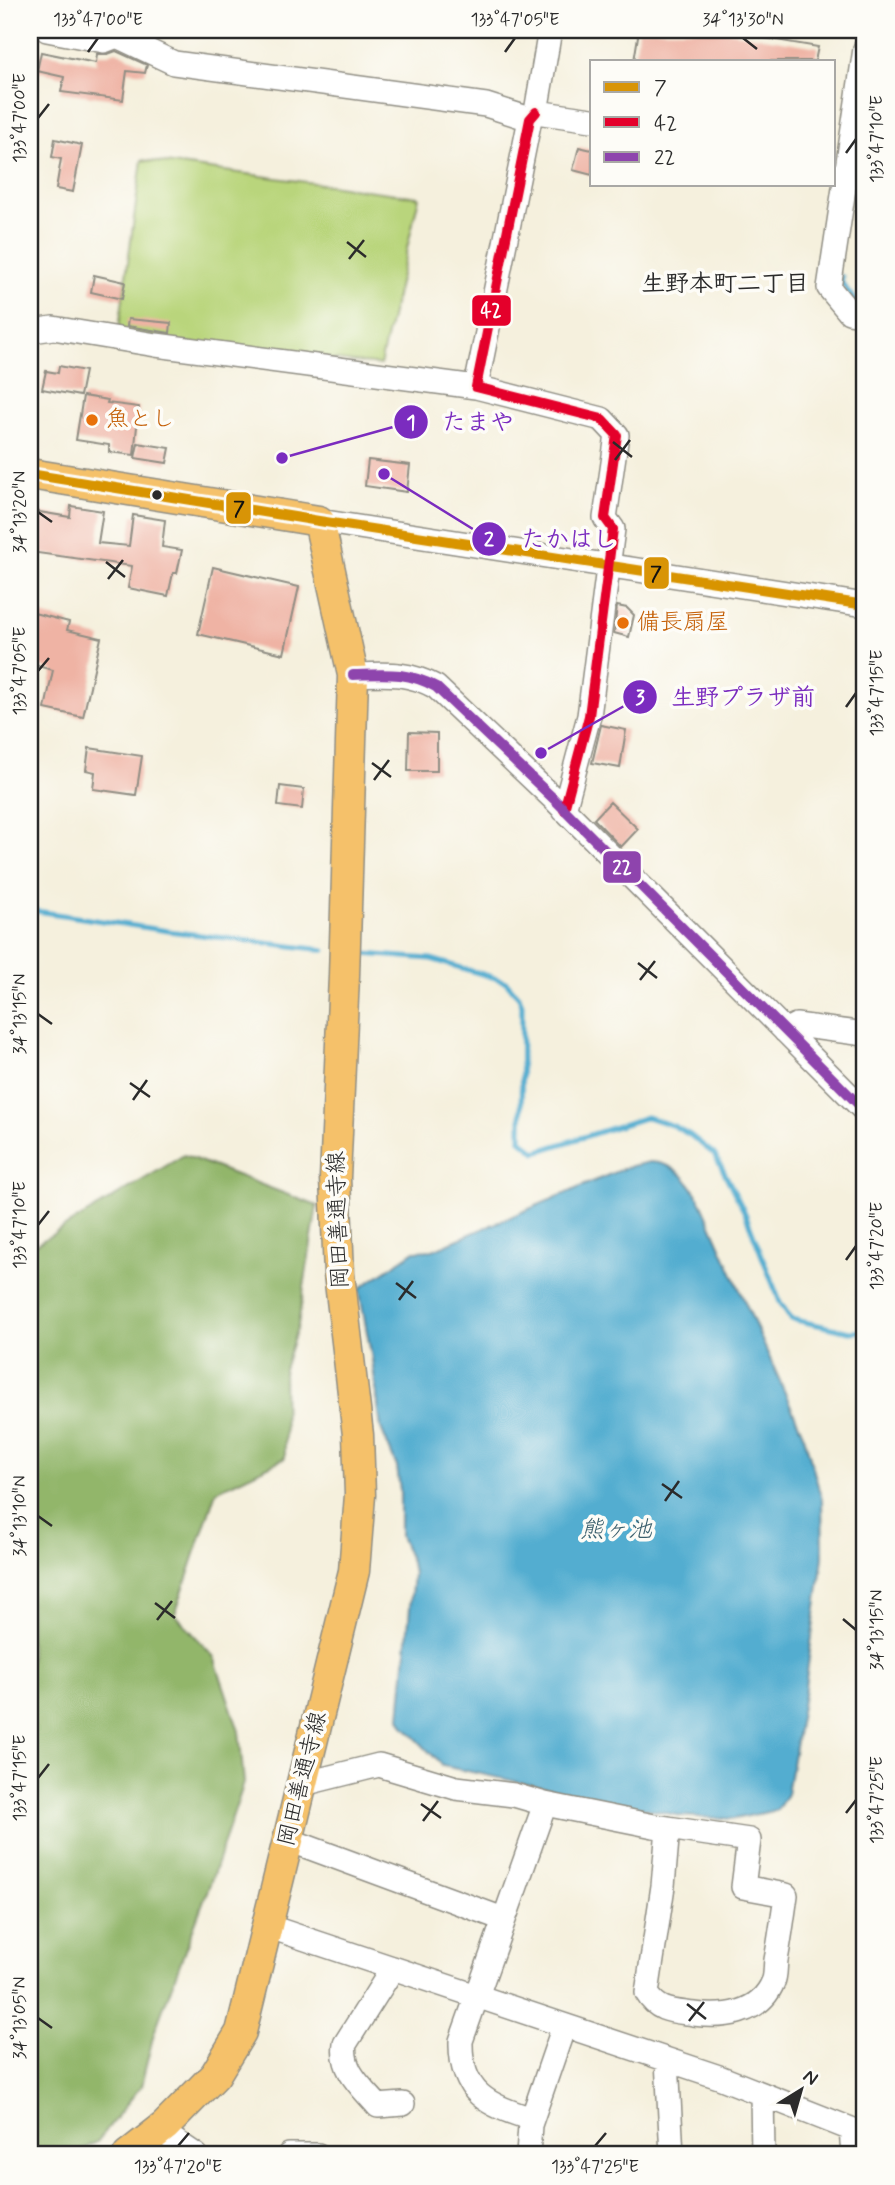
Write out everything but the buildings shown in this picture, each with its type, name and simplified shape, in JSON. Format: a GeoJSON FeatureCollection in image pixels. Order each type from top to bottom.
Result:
{"type":"FeatureCollection","features":[{"type":"Feature","properties":{"kind":"main road"},"geometry":{"type":"LineString","coordinates":[[30,475],[319,521]]}},
{"type":"Feature","properties":{"kind":"main road","name":"岡田善通寺線"},"geometry":{"type":"LineString","coordinates":[[128,2155],[159,2130],[215,2074],[241,2032],[354,1572],[360,1495],[358,1435],[338,1274],[335,1178],[353,675],[319,521]]}},
{"type":"Feature","properties":{"kind":"street"},"geometry":{"type":"LineString","coordinates":[[47,30],[104,41],[117,36],[174,63],[486,105],[533,115],[590,120]]}},
{"type":"Feature","properties":{"kind":"street"},"geometry":{"type":"LineString","coordinates":[[477,387],[550,30]]}},
{"type":"Feature","properties":{"kind":"street"},"geometry":{"type":"LineString","coordinates":[[865,49],[842,154],[830,288],[849,312],[865,314]]}},
{"type":"Feature","properties":{"kind":"street"},"geometry":{"type":"LineString","coordinates":[[30,329],[53,328],[156,345],[477,387],[602,419],[617,435],[605,518],[613,529],[589,716],[564,810]]}},
{"type":"Feature","properties":{"kind":"street"},"geometry":{"type":"LineString","coordinates":[[319,521],[865,605]]}},
{"type":"Feature","properties":{"kind":"street"},"geometry":{"type":"LineString","coordinates":[[353,675],[398,673],[418,677],[436,687],[564,810],[865,1111]]}},
{"type":"Feature","properties":{"kind":"street"},"geometry":{"type":"LineString","coordinates":[[785,1031],[796,1025],[865,1034]]}},
{"type":"Feature","properties":{"kind":"street"},"geometry":{"type":"LineString","coordinates":[[303,1784],[379,1765],[456,1788],[514,1795],[545,1804],[668,1828],[749,1840],[743,1887],[786,1895],[773,1982],[763,1997],[749,2009],[732,2015],[709,2016],[663,2009],[653,2004],[647,1993],[663,1886],[668,1828]]}},
{"type":"Feature","properties":{"kind":"street"},"geometry":{"type":"LineString","coordinates":[[531,2119],[496,2107],[482,2099],[468,2078],[461,2055],[461,2041],[545,1804]]}},
{"type":"Feature","properties":{"kind":"street"},"geometry":{"type":"LineString","coordinates":[[289,1840],[503,1919]]}},
{"type":"Feature","properties":{"kind":"street"},"geometry":{"type":"LineString","coordinates":[[267,1926],[762,2094],[851,2129],[853,2155]]}},
{"type":"Feature","properties":{"kind":"street"},"geometry":{"type":"LineString","coordinates":[[393,1968],[345,2044],[343,2057],[352,2076],[378,2106],[403,2104]]}},
{"type":"Feature","properties":{"kind":"street"},"geometry":{"type":"LineString","coordinates":[[528,2155],[531,2119],[564,2026]]}},
{"type":"Feature","properties":{"kind":"street"},"geometry":{"type":"LineString","coordinates":[[667,2060],[672,2155]]}},
{"type":"Feature","properties":{"kind":"street"},"geometry":{"type":"LineString","coordinates":[[762,2094],[763,2155]]}},
{"type":"Feature","properties":{"kind":"street"},"geometry":{"type":"LineString","coordinates":[[159,2130],[196,2155]]}},
{"type":"Feature","properties":{"kind":"street"},"geometry":{"type":"LineString","coordinates":[[289,2155],[318,2155]]}},
{"type":"Feature","properties":{"kind":"green space"},"geometry":{"type":"Polygon","coordinates":[[[142,160],[419,197],[380,365],[118,335],[142,160]]]}},
{"type":"Feature","properties":{"kind":"green space"},"geometry":{"type":"Polygon","coordinates":[[[184,1155],[317,1206],[298,1325],[284,1369],[285,1458],[216,1491],[175,1614],[214,1657],[239,1731],[244,1783],[211,1881],[154,2033],[141,2086],[97,2142],[72,2155],[30,2155],[30,1248],[184,1155]]]}},
{"type":"Feature","properties":{"kind":"water","name":"熊ヶ池"},"geometry":{"type":"Polygon","coordinates":[[[650,1162],[668,1166],[682,1175],[702,1204],[804,1436],[822,1500],[823,1557],[787,1794],[777,1810],[734,1819],[681,1816],[443,1766],[404,1726],[400,1718],[413,1574],[400,1536],[397,1467],[381,1428],[359,1289],[415,1251],[433,1250],[627,1167],[650,1162]]]}},
{"type":"Feature","properties":{"kind":"waterway"},"geometry":{"type":"LineString","coordinates":[[842,277],[841,282],[855,301],[865,303]]}},
{"type":"Feature","properties":{"kind":"waterway"},"geometry":{"type":"LineString","coordinates":[[30,910],[168,931],[324,950]]}},
{"type":"Feature","properties":{"kind":"waterway"},"geometry":{"type":"LineString","coordinates":[[363,954],[431,959],[506,982],[522,1004],[521,1140],[536,1152],[647,1117],[674,1126],[714,1154],[745,1213],[780,1302],[791,1319],[850,1332],[865,1331]]}},
{"type":"Feature","properties":{"kind":"transit line","name":"42"},"geometry":{"type":"LineString","coordinates":[[536,112],[530,119],[476,387],[602,419],[617,435],[605,518],[613,529],[589,716],[564,810]]}},
{"type":"Feature","properties":{"kind":"transit line","name":"7"},"geometry":{"type":"LineString","coordinates":[[30,474],[865,605]]}},
{"type":"Feature","properties":{"kind":"transit line","name":"22"},"geometry":{"type":"LineString","coordinates":[[353,675],[405,676],[436,687],[555,800],[865,1111]]}},
{"type":"Feature","properties":{"kind":"place","name":"魚とし"},"geometry":{"type":"Point","coordinates":[92,420]}},
{"type":"Feature","properties":{"kind":"place","name":"たまや"},"geometry":{"type":"Point","coordinates":[282,458]}},
{"type":"Feature","properties":{"kind":"place","name":"たかはし"},"geometry":{"type":"Point","coordinates":[384,474]}},
{"type":"Feature","properties":{"kind":"place","name":"備長扇屋"},"geometry":{"type":"Point","coordinates":[623,623]}},
{"type":"Feature","properties":{"kind":"place","name":"生野プラザ前"},"geometry":{"type":"Point","coordinates":[541,753]}},
{"type":"Feature","properties":{"kind":"district","name":"生野本町二丁目"},"geometry":{"type":"Point","coordinates":[725,284]}}]}
